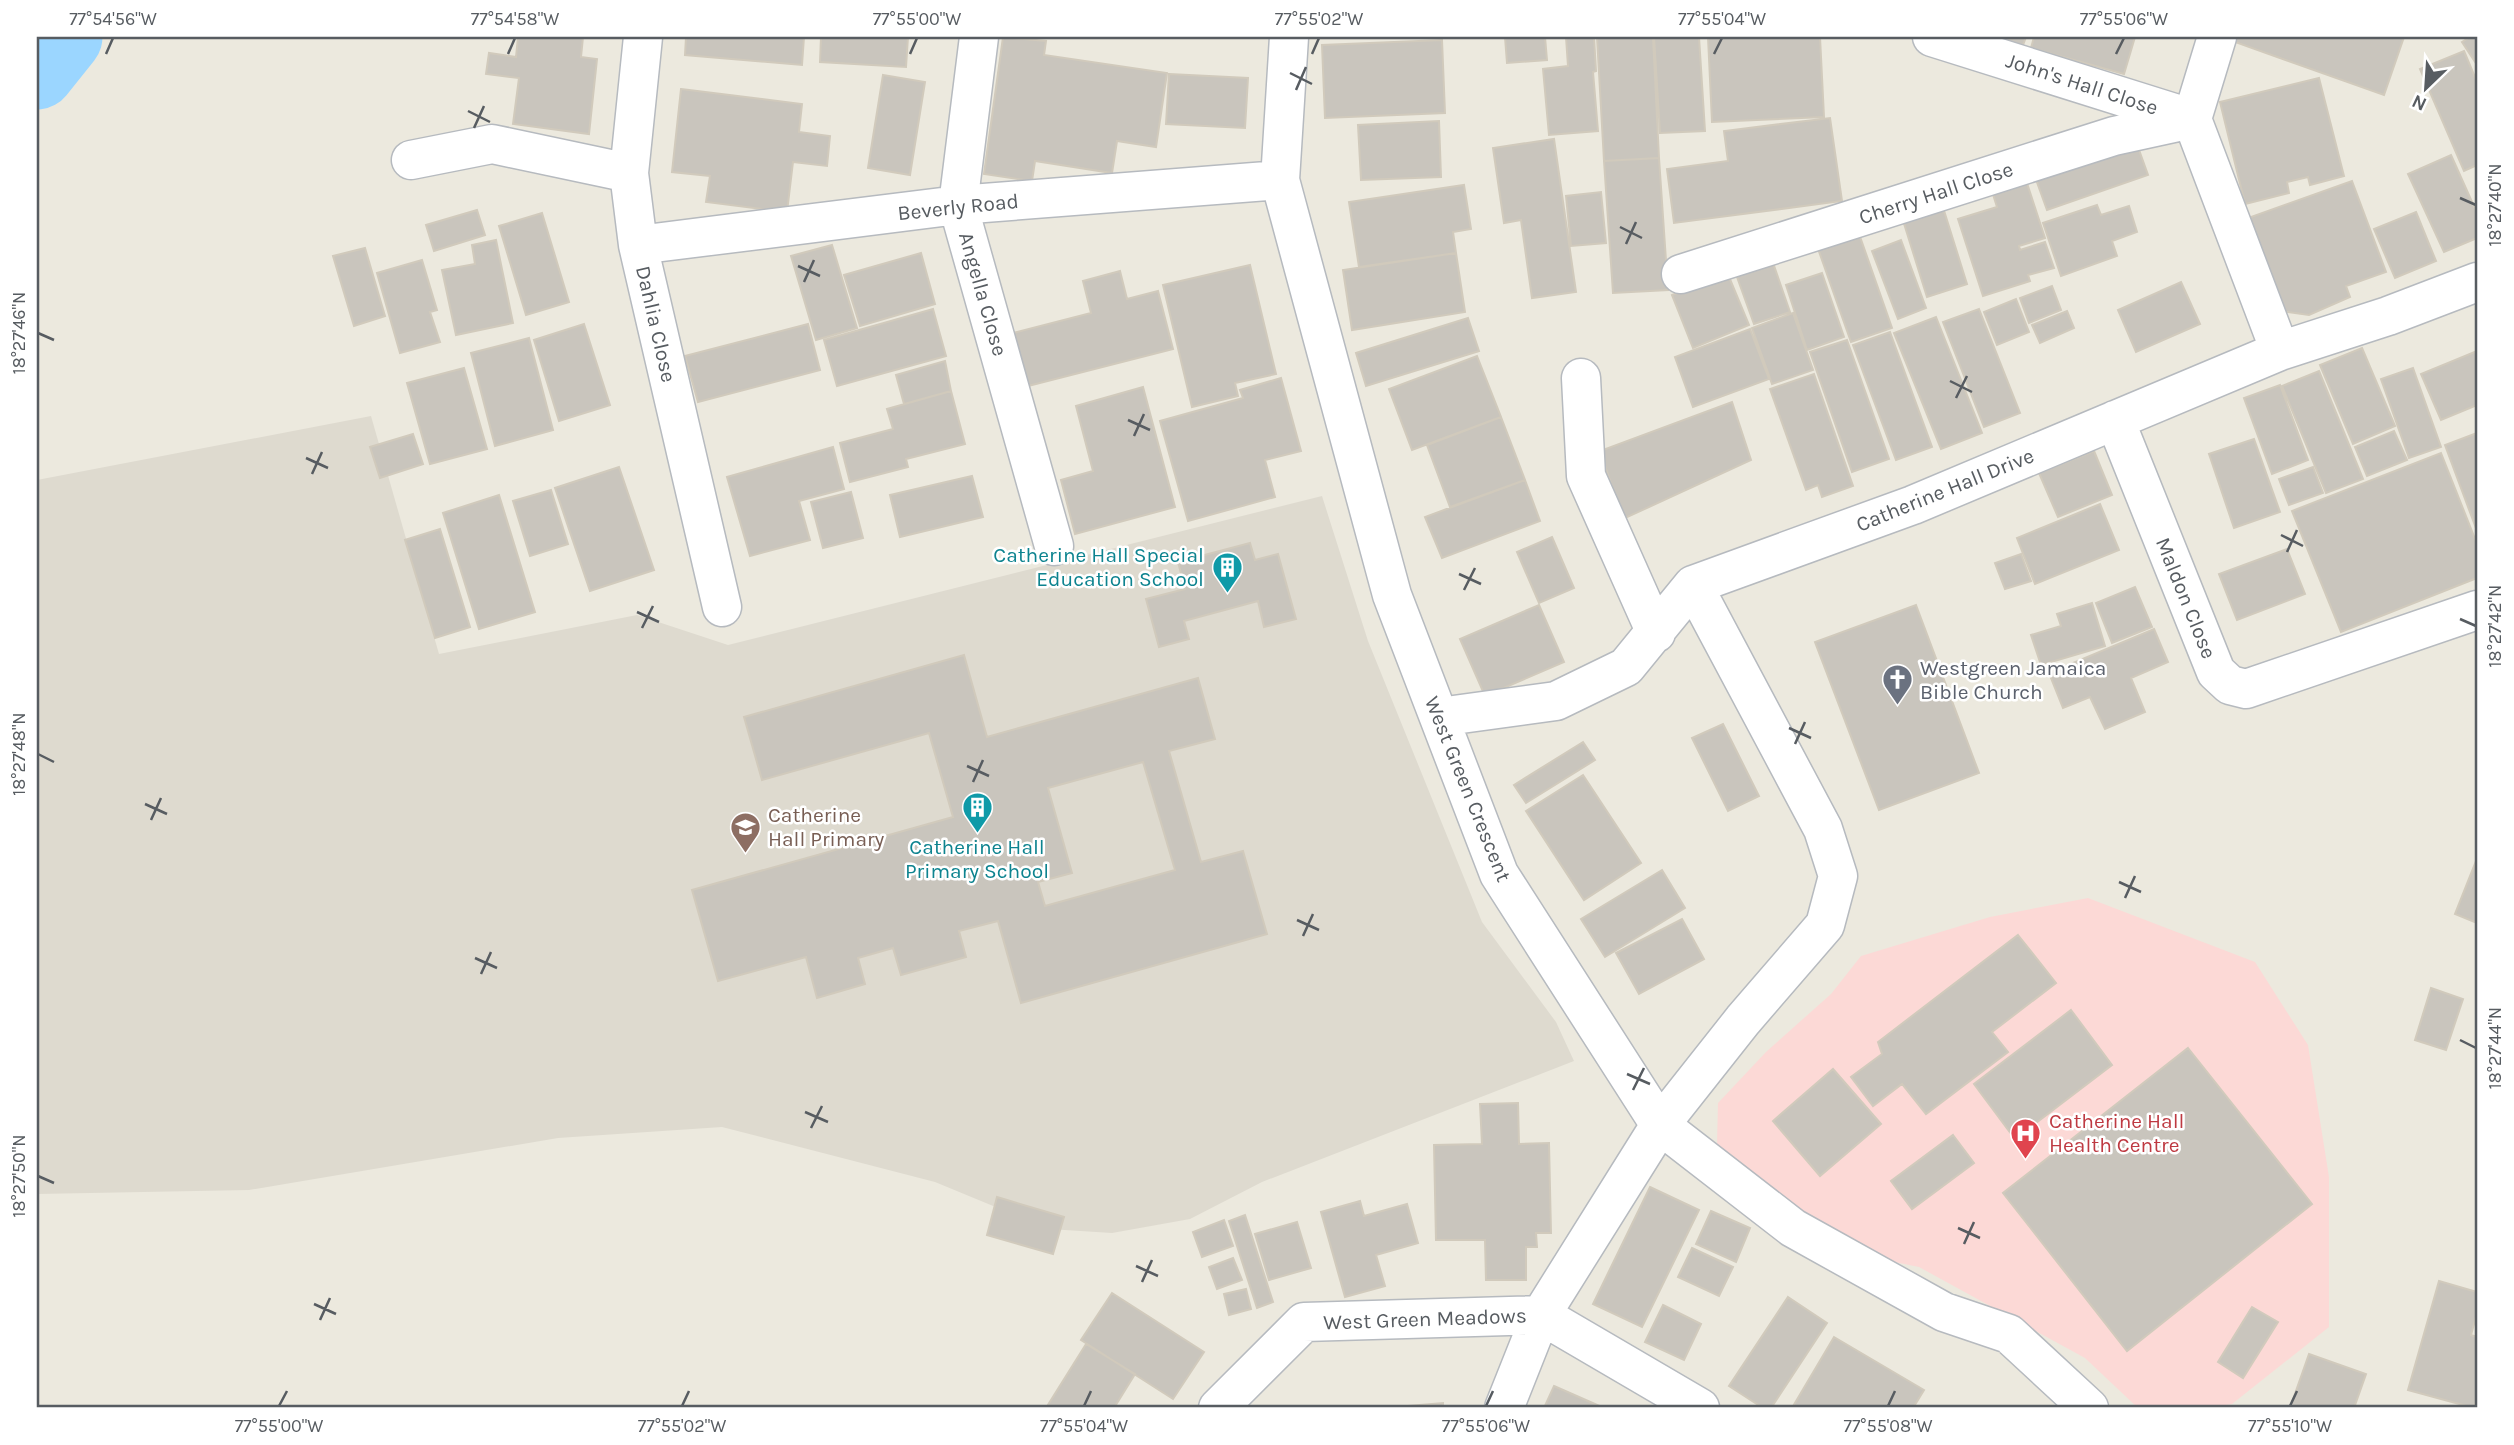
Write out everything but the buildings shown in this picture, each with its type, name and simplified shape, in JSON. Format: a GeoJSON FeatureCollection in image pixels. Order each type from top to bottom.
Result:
{"type":"FeatureCollection","features":[{"type":"Feature","properties":{"kind":"street","name":"Dahlia Close"},"geometry":{"type":"LineString","coordinates":[[643,37],[629,173],[638,245],[722,607]]}},
{"type":"Feature","properties":{"kind":"street","name":"Angella Close"},"geometry":{"type":"LineString","coordinates":[[979,37],[958,205],[1054,546]]}},
{"type":"Feature","properties":{"kind":"street","name":"West Green Crescent"},"geometry":{"type":"LineString","coordinates":[[1289,37],[1280,180],[1392,595],[1499,874],[1660,1125],[1793,1228],[1944,1312],[2009,1334],[2089,1408]]}},
{"type":"Feature","properties":{"kind":"street","name":"John's Hall Close"},"geometry":{"type":"LineString","coordinates":[[1932,37],[2192,119]]}},
{"type":"Feature","properties":{"kind":"street"},"geometry":{"type":"LineString","coordinates":[[2217,37],[2192,119],[2280,351]]}},
{"type":"Feature","properties":{"kind":"street","name":"Cherry Hall Close"},"geometry":{"type":"LineString","coordinates":[[1681,274],[2114,136],[2192,119]]}},
{"type":"Feature","properties":{"kind":"street"},"geometry":{"type":"LineString","coordinates":[[411,160],[492,144],[629,173]]}},
{"type":"Feature","properties":{"kind":"street","name":"Beverly Road"},"geometry":{"type":"LineString","coordinates":[[638,245],[958,205],[1280,180]]}},
{"type":"Feature","properties":{"kind":"street","name":"Catherine Hall Drive"},"geometry":{"type":"LineString","coordinates":[[1693,585],[1913,505],[2280,351],[2388,316],[2477,282]]}},
{"type":"Feature","properties":{"kind":"street"},"geometry":{"type":"LineString","coordinates":[[1581,378],[1586,476],[1656,634]]}},
{"type":"Feature","properties":{"kind":"street","name":"Maldon Close"},"geometry":{"type":"LineString","coordinates":[[2115,421],[2216,672],[2230,685],[2246,689],[2477,610]]}},
{"type":"Feature","properties":{"kind":"street"},"geometry":{"type":"LineString","coordinates":[[1439,717],[1556,701],[1626,667],[1656,634],[1693,585]]}},
{"type":"Feature","properties":{"kind":"street","name":"West Green Meadows"},"geometry":{"type":"LineString","coordinates":[[1504,1408],[1541,1315],[1660,1125],[1825,925],[1838,876],[1823,829],[1693,585]]}},
{"type":"Feature","properties":{"kind":"street","name":"West Green Meadows"},"geometry":{"type":"LineString","coordinates":[[1218,1408],[1304,1322],[1541,1315],[1700,1408]]}},
{"type":"Feature","properties":{"kind":"shaded area","name":"Catherine Hall Primary"},"geometry":{"type":"Polygon","coordinates":[[[371,416],[439,654],[637,615],[728,645],[1322,496],[1368,641],[1482,922],[1556,1022],[1574,1061],[1262,1182],[1190,1219],[1112,1233],[1049,1229],[935,1182],[722,1127],[558,1138],[249,1190],[37,1194],[37,480],[371,416]]]}},
{"type":"Feature","properties":{"kind":"shaded area","name":"Catherine Hall Health Centre"},"geometry":{"type":"Polygon","coordinates":[[[2088,898],[2255,962],[2308,1045],[2329,1177],[2329,1327],[2232,1404],[2206,1408],[2138,1408],[2085,1358],[1919,1267],[1831,1249],[1740,1186],[1717,1144],[1718,1103],[1766,1052],[1831,994],[1861,956],[1990,917],[2088,898]]]}},
{"type":"Feature","properties":{"kind":"waterway"},"geometry":{"type":"LineString","coordinates":[[37,72],[65,37]]}},
{"type":"Feature","properties":{"kind":"place","name":"Catherine Hall Special Education School"},"geometry":{"type":"Point","coordinates":[1227,594]}},
{"type":"Feature","properties":{"kind":"place","name":"Westgreen Jamaica Bible Church"},"geometry":{"type":"Point","coordinates":[1897,707]}},
{"type":"Feature","properties":{"kind":"place","name":"Catherine Hall Primary School"},"geometry":{"type":"Point","coordinates":[977,834]}},
{"type":"Feature","properties":{"kind":"place","name":"Catherine Hall Primary"},"geometry":{"type":"Point","coordinates":[745,854]}},
{"type":"Feature","properties":{"kind":"place","name":"Catherine Hall Health Centre"},"geometry":{"type":"Point","coordinates":[2026,1160]}}]}
